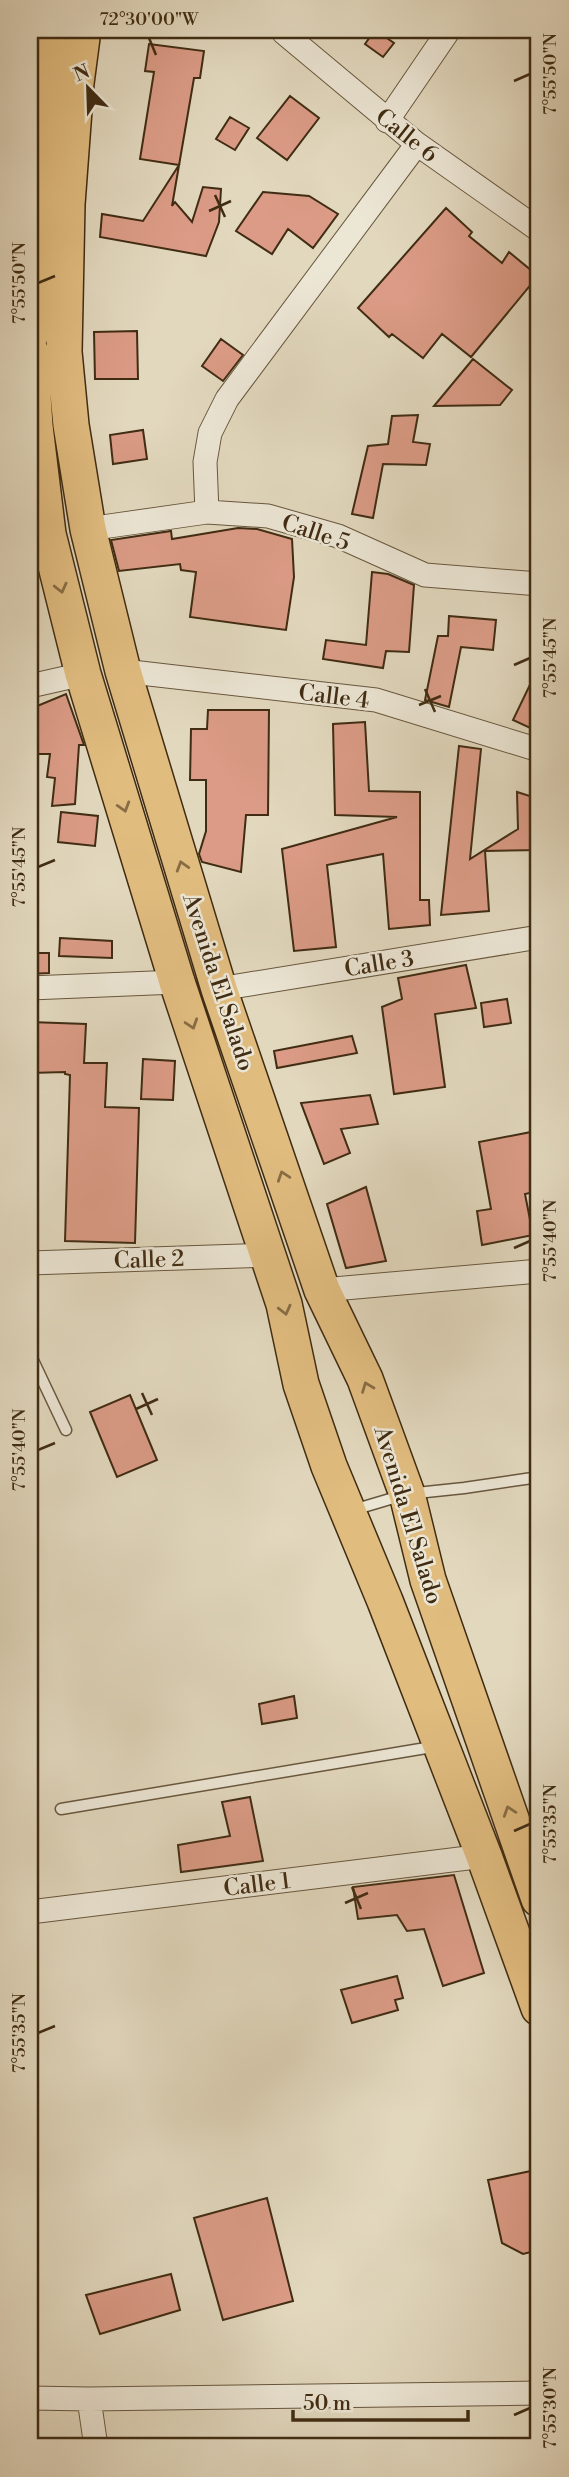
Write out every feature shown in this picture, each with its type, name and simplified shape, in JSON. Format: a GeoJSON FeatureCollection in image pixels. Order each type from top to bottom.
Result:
{"type":"FeatureCollection","features":[{"type":"Feature","properties":{"kind":"main road","name":"Avenida El Salado"},"geometry":{"type":"LineString","coordinates":[[47,30],[50,79],[68,204],[64,352],[71,425],[88,529],[123,671],[219,989],[322,1290],[365,1378],[407,1494],[428,1580],[539,1899]]}},
{"type":"Feature","properties":{"kind":"main road","name":"Avenida El Salado"},"geometry":{"type":"LineString","coordinates":[[30,335],[36,204],[50,79],[83,30]]}},
{"type":"Feature","properties":{"kind":"main road","name":"Avenida El Salado"},"geometry":{"type":"LineString","coordinates":[[30,351],[39,533],[177,982],[284,1304],[301,1384],[328,1466],[441,1745],[539,2008]]}},
{"type":"Feature","properties":{"kind":"street","name":"Calle 6"},"geometry":{"type":"LineString","coordinates":[[283,30],[416,144],[539,230]]}},
{"type":"Feature","properties":{"kind":"street"},"geometry":{"type":"LineString","coordinates":[[387,121],[449,30]]}},
{"type":"Feature","properties":{"kind":"street"},"geometry":{"type":"LineString","coordinates":[[207,512],[205,462],[210,433],[228,399],[416,144]]}},
{"type":"Feature","properties":{"kind":"street","name":"Calle 5"},"geometry":{"type":"LineString","coordinates":[[88,529],[207,512],[268,516],[338,536],[425,575],[539,584]]}},
{"type":"Feature","properties":{"kind":"street","name":"Calle 4"},"geometry":{"type":"LineString","coordinates":[[123,671],[376,700],[539,750]]}},
{"type":"Feature","properties":{"kind":"street"},"geometry":{"type":"LineString","coordinates":[[30,686],[83,674]]}},
{"type":"Feature","properties":{"kind":"street","name":"Calle 3"},"geometry":{"type":"LineString","coordinates":[[219,989],[539,937]]}},
{"type":"Feature","properties":{"kind":"street"},"geometry":{"type":"LineString","coordinates":[[30,988],[177,982]]}},
{"type":"Feature","properties":{"kind":"street","name":"Calle 2"},"geometry":{"type":"LineString","coordinates":[[30,1263],[268,1255]]}},
{"type":"Feature","properties":{"kind":"street"},"geometry":{"type":"LineString","coordinates":[[322,1290],[539,1271]]}},
{"type":"Feature","properties":{"kind":"street","name":"Calle 1"},"geometry":{"type":"LineString","coordinates":[[30,1912],[484,1856]]}},
{"type":"Feature","properties":{"kind":"street"},"geometry":{"type":"LineString","coordinates":[[30,2398],[539,2393]]}},
{"type":"Feature","properties":{"kind":"street"},"geometry":{"type":"LineString","coordinates":[[89,2399],[96,2447]]}},
{"type":"Feature","properties":{"kind":"lane"},"geometry":{"type":"LineString","coordinates":[[30,1354],[66,1430]]}},
{"type":"Feature","properties":{"kind":"lane"},"geometry":{"type":"LineString","coordinates":[[348,1512],[407,1494],[539,1477]]}},
{"type":"Feature","properties":{"kind":"lane"},"geometry":{"type":"LineString","coordinates":[[61,1810],[441,1745]]}},
{"type":"Feature","properties":{"kind":"lane"},"geometry":{"type":"LineString","coordinates":[[179,2447],[448,2445]]}},
{"type":"Feature","properties":{"kind":"building"},"geometry":{"type":"Polygon","coordinates":[[[375,30],[394,43],[383,57],[365,44],[375,30]]]}},
{"type":"Feature","properties":{"kind":"building"},"geometry":{"type":"Polygon","coordinates":[[[149,44],[204,51],[200,78],[194,78],[172,206],[175,202],[192,222],[203,187],[221,189],[219,222],[206,256],[100,237],[102,214],[143,221],[179,165],[140,159],[154,72],[145,71],[149,44]]]}},
{"type":"Feature","properties":{"kind":"building"},"geometry":{"type":"Polygon","coordinates":[[[290,96],[319,118],[287,160],[257,138],[290,96]]]}},
{"type":"Feature","properties":{"kind":"building"},"geometry":{"type":"Polygon","coordinates":[[[230,117],[249,128],[235,150],[216,139],[230,117]]]}},
{"type":"Feature","properties":{"kind":"building"},"geometry":{"type":"Polygon","coordinates":[[[263,192],[309,196],[338,214],[313,248],[288,229],[272,254],[236,231],[263,192]]]}},
{"type":"Feature","properties":{"kind":"building"},"geometry":{"type":"Polygon","coordinates":[[[446,208],[472,232],[469,236],[502,263],[509,252],[538,276],[471,357],[442,334],[423,358],[392,334],[389,337],[358,308],[446,208]]]}},
{"type":"Feature","properties":{"kind":"building"},"geometry":{"type":"Polygon","coordinates":[[[137,331],[138,379],[95,379],[94,332],[137,331]]]}},
{"type":"Feature","properties":{"kind":"building"},"geometry":{"type":"Polygon","coordinates":[[[221,339],[243,355],[223,381],[202,366],[221,339]]]}},
{"type":"Feature","properties":{"kind":"building"},"geometry":{"type":"Polygon","coordinates":[[[473,359],[512,390],[500,405],[434,406],[473,359]]]}},
{"type":"Feature","properties":{"kind":"building"},"geometry":{"type":"Polygon","coordinates":[[[418,415],[413,442],[430,444],[426,465],[383,464],[373,518],[352,514],[368,446],[388,444],[392,416],[418,415]]]}},
{"type":"Feature","properties":{"kind":"building"},"geometry":{"type":"Polygon","coordinates":[[[143,430],[147,459],[113,464],[110,435],[143,430]]]}},
{"type":"Feature","properties":{"kind":"building"},"geometry":{"type":"Polygon","coordinates":[[[238,528],[257,529],[292,539],[294,577],[286,630],[190,617],[196,572],[181,570],[180,564],[119,571],[111,540],[171,531],[172,539],[238,528]]]}},
{"type":"Feature","properties":{"kind":"building"},"geometry":{"type":"Polygon","coordinates":[[[372,572],[388,574],[414,585],[409,652],[386,651],[383,668],[323,659],[326,640],[366,645],[372,572]]]}},
{"type":"Feature","properties":{"kind":"building"},"geometry":{"type":"Polygon","coordinates":[[[449,616],[496,620],[493,650],[461,647],[449,707],[425,700],[438,636],[448,636],[449,616]]]}},
{"type":"Feature","properties":{"kind":"building"},"geometry":{"type":"Polygon","coordinates":[[[539,666],[539,732],[513,720],[539,666]]]}},
{"type":"Feature","properties":{"kind":"building"},"geometry":{"type":"Polygon","coordinates":[[[66,694],[84,745],[79,745],[75,804],[52,806],[55,778],[47,777],[50,754],[30,754],[30,709],[66,694]]]}},
{"type":"Feature","properties":{"kind":"building"},"geometry":{"type":"Polygon","coordinates":[[[208,710],[269,710],[268,815],[246,815],[241,872],[202,862],[199,854],[206,831],[206,780],[190,780],[191,729],[207,729],[208,710]]]}},
{"type":"Feature","properties":{"kind":"building"},"geometry":{"type":"Polygon","coordinates":[[[365,722],[369,791],[420,792],[420,900],[429,900],[430,925],[389,929],[383,854],[327,865],[336,947],[294,951],[282,849],[397,817],[335,815],[333,724],[365,722]]]}},
{"type":"Feature","properties":{"kind":"building"},"geometry":{"type":"Polygon","coordinates":[[[459,746],[481,749],[470,859],[518,829],[517,792],[539,799],[539,850],[485,851],[489,911],[441,915],[459,746]]]}},
{"type":"Feature","properties":{"kind":"building"},"geometry":{"type":"Polygon","coordinates":[[[61,812],[98,816],[95,846],[58,842],[61,812]]]}},
{"type":"Feature","properties":{"kind":"building"},"geometry":{"type":"Polygon","coordinates":[[[60,938],[112,941],[112,958],[59,956],[60,938]]]}},
{"type":"Feature","properties":{"kind":"building"},"geometry":{"type":"Polygon","coordinates":[[[30,953],[49,953],[49,973],[30,974],[30,953]]]}},
{"type":"Feature","properties":{"kind":"building"},"geometry":{"type":"Polygon","coordinates":[[[466,965],[476,1008],[435,1014],[445,1087],[394,1094],[382,1007],[402,999],[398,978],[466,965]]]}},
{"type":"Feature","properties":{"kind":"building"},"geometry":{"type":"Polygon","coordinates":[[[507,999],[511,1023],[484,1027],[481,1003],[507,999]]]}},
{"type":"Feature","properties":{"kind":"building"},"geometry":{"type":"Polygon","coordinates":[[[30,1022],[86,1024],[84,1063],[107,1063],[105,1107],[139,1108],[135,1243],[65,1241],[70,1075],[65,1072],[30,1073],[30,1022]]]}},
{"type":"Feature","properties":{"kind":"building"},"geometry":{"type":"Polygon","coordinates":[[[352,1036],[357,1053],[277,1068],[274,1051],[352,1036]]]}},
{"type":"Feature","properties":{"kind":"building"},"geometry":{"type":"Polygon","coordinates":[[[143,1059],[175,1061],[173,1100],[141,1099],[143,1059]]]}},
{"type":"Feature","properties":{"kind":"building"},"geometry":{"type":"Polygon","coordinates":[[[370,1095],[378,1124],[341,1129],[350,1153],[324,1164],[301,1103],[370,1095]]]}},
{"type":"Feature","properties":{"kind":"building"},"geometry":{"type":"Polygon","coordinates":[[[531,1132],[539,1191],[525,1194],[533,1235],[482,1245],[477,1211],[491,1209],[479,1142],[531,1132]]]}},
{"type":"Feature","properties":{"kind":"building"},"geometry":{"type":"Polygon","coordinates":[[[366,1187],[386,1261],[346,1268],[327,1204],[366,1187]]]}},
{"type":"Feature","properties":{"kind":"building"},"geometry":{"type":"Polygon","coordinates":[[[130,1395],[157,1460],[117,1477],[90,1412],[130,1395]]]}},
{"type":"Feature","properties":{"kind":"building"},"geometry":{"type":"Polygon","coordinates":[[[294,1696],[297,1718],[262,1724],[259,1704],[294,1696]]]}},
{"type":"Feature","properties":{"kind":"building"},"geometry":{"type":"Polygon","coordinates":[[[250,1797],[263,1861],[181,1872],[178,1845],[230,1836],[222,1802],[250,1797]]]}},
{"type":"Feature","properties":{"kind":"building"},"geometry":{"type":"Polygon","coordinates":[[[454,1875],[484,1973],[443,1986],[424,1929],[407,1931],[397,1915],[358,1919],[353,1887],[454,1875]]]}},
{"type":"Feature","properties":{"kind":"building"},"geometry":{"type":"Polygon","coordinates":[[[397,1976],[403,1998],[395,2000],[398,2010],[352,2023],[341,1990],[397,1976]]]}},
{"type":"Feature","properties":{"kind":"building"},"geometry":{"type":"Polygon","coordinates":[[[531,2171],[539,2215],[539,2250],[523,2254],[502,2243],[488,2180],[531,2171]]]}},
{"type":"Feature","properties":{"kind":"building"},"geometry":{"type":"Polygon","coordinates":[[[267,2198],[293,2301],[223,2320],[194,2218],[267,2198]]]}},
{"type":"Feature","properties":{"kind":"building"},"geometry":{"type":"Polygon","coordinates":[[[171,2274],[180,2310],[100,2334],[86,2295],[171,2274]]]}}]}
